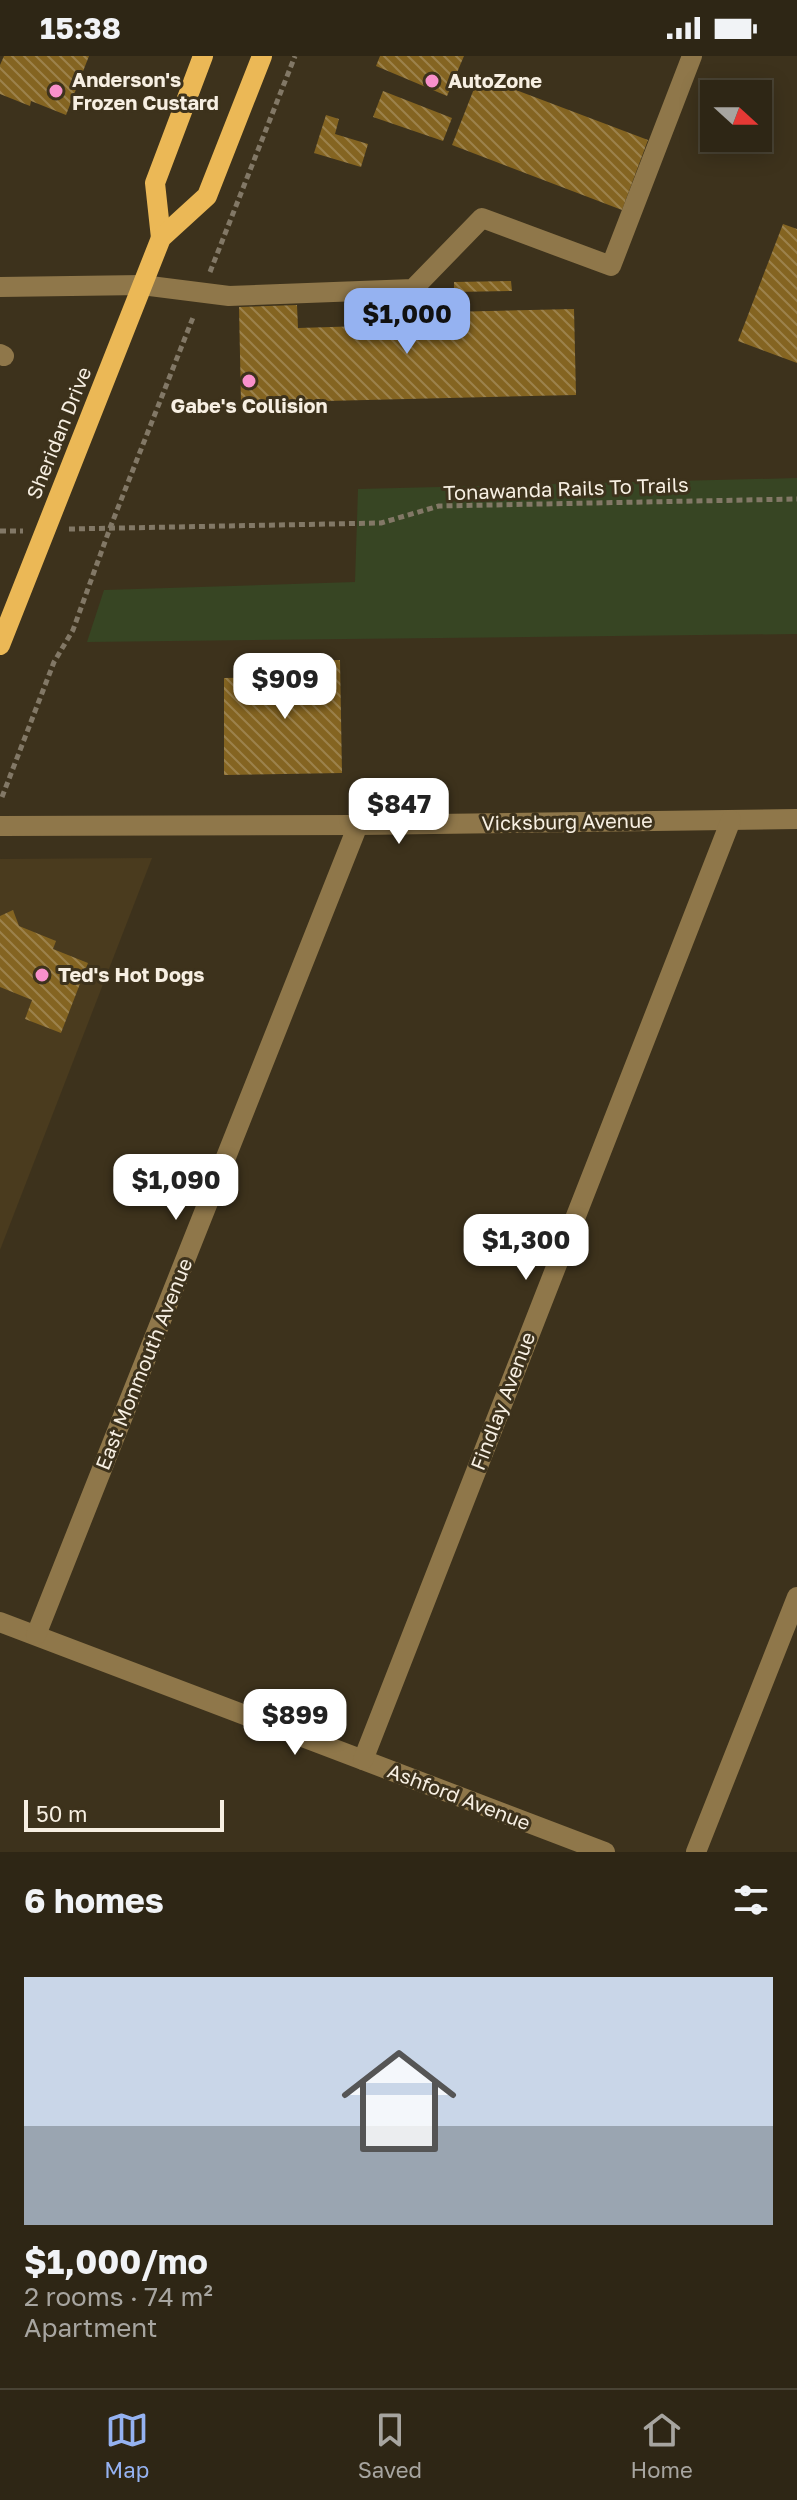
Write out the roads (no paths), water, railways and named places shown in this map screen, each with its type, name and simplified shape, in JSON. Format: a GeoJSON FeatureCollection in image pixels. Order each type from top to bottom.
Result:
{"type":"FeatureCollection","features":[{"type":"Feature","properties":{"kind":"main road","name":"Sheridan Drive"},"geometry":{"type":"LineString","coordinates":[[161,238],[155,183],[203,56]]}},
{"type":"Feature","properties":{"kind":"main road","name":"Sheridan Drive"},"geometry":{"type":"LineString","coordinates":[[0,645],[161,238],[207,196],[262,56]]}},
{"type":"Feature","properties":{"kind":"street"},"geometry":{"type":"LineString","coordinates":[[0,287],[142,285],[229,296],[413,289],[482,218],[611,266],[692,56]]}},
{"type":"Feature","properties":{"kind":"street","name":"Vicksburg Avenue"},"geometry":{"type":"LineString","coordinates":[[0,826],[797,819]]}},
{"type":"Feature","properties":{"kind":"street","name":"Findlay Avenue"},"geometry":{"type":"LineString","coordinates":[[363,1760],[731,820]]}},
{"type":"Feature","properties":{"kind":"street","name":"East Monmouth Avenue"},"geometry":{"type":"LineString","coordinates":[[36,1635],[358,825]]}},
{"type":"Feature","properties":{"kind":"street"},"geometry":{"type":"LineString","coordinates":[[696,1852],[797,1597]]}},
{"type":"Feature","properties":{"kind":"street","name":"Ashford Avenue"},"geometry":{"type":"LineString","coordinates":[[0,1622],[605,1852]]}},
{"type":"Feature","properties":{"kind":"place","name":"AutoZone"},"geometry":{"type":"Point","coordinates":[432,81]}},
{"type":"Feature","properties":{"kind":"place","name":"Anderson's Frozen Custard"},"geometry":{"type":"Point","coordinates":[56,91]}},
{"type":"Feature","properties":{"kind":"place","name":"Gabe's Collision"},"geometry":{"type":"Point","coordinates":[249,381]}},
{"type":"Feature","properties":{"kind":"place","name":"Ted's Hot Dogs"},"geometry":{"type":"Point","coordinates":[42,975]}}]}
